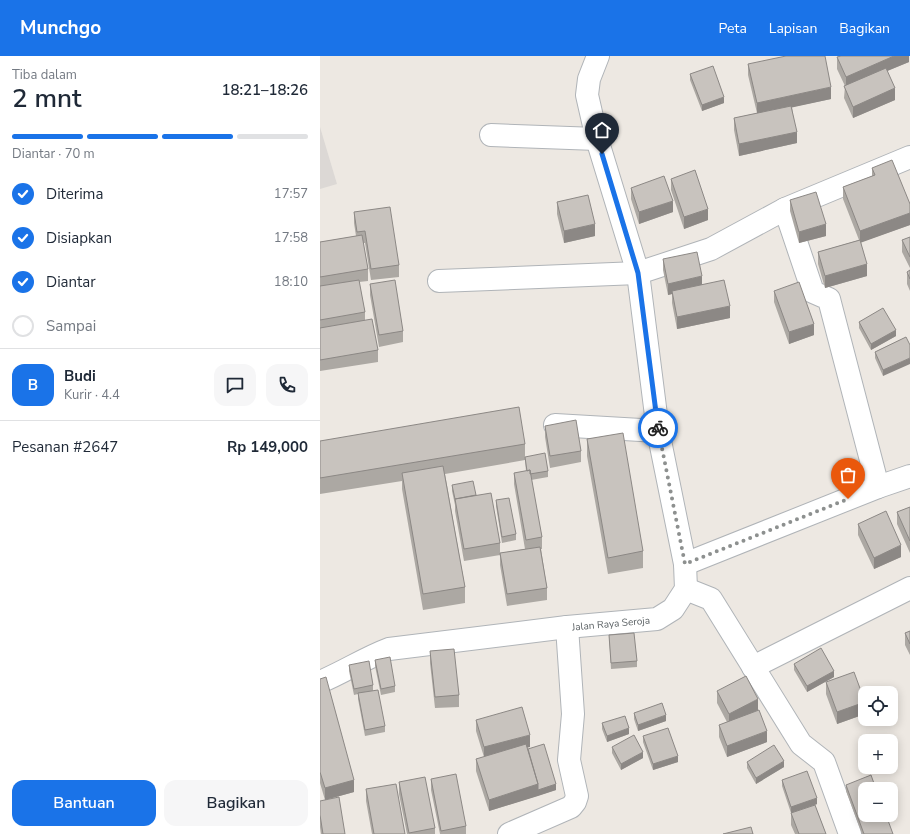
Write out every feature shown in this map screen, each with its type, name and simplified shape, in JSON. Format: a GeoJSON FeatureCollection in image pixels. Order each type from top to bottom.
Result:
{"type":"FeatureCollection","features":[{"type":"Feature","properties":{"kind":"street"},"geometry":{"type":"LineString","coordinates":[[598,56],[589,79],[587,95],[597,139],[638,273],[658,431],[685,564],[686,589],[711,599],[801,744],[824,762],[850,834]]}},
{"type":"Feature","properties":{"kind":"street"},"geometry":{"type":"LineString","coordinates":[[491,135],[597,139]]}},
{"type":"Feature","properties":{"kind":"street"},"geometry":{"type":"LineString","coordinates":[[439,281],[638,273],[711,249],[785,209],[910,157]]}},
{"type":"Feature","properties":{"kind":"street"},"geometry":{"type":"LineString","coordinates":[[785,209],[813,292],[829,299],[878,487]]}},
{"type":"Feature","properties":{"kind":"street"},"geometry":{"type":"LineString","coordinates":[[556,425],[658,431]]}},
{"type":"Feature","properties":{"kind":"street"},"geometry":{"type":"LineString","coordinates":[[685,564],[878,487],[910,476]]}},
{"type":"Feature","properties":{"kind":"street"},"geometry":{"type":"LineString","coordinates":[[753,667],[910,588]]}},
{"type":"Feature","properties":{"kind":"street","name":"Jalan Raya Seroja"},"geometry":{"type":"LineString","coordinates":[[320,682],[370,656],[389,649],[567,627],[657,619],[673,609],[686,589]]}},
{"type":"Feature","properties":{"kind":"street"},"geometry":{"type":"LineString","coordinates":[[509,834],[571,807],[577,796],[569,760],[573,714],[567,627]]}},
{"type":"Feature","properties":{"kind":"shaded area"},"geometry":{"type":"Polygon","coordinates":[[[320,127],[337,184],[320,189],[320,127]]]}},
{"type":"Feature","properties":{"kind":"building"},"geometry":{"type":"Polygon","coordinates":[[[786,56],[825,56],[831,87],[757,103],[748,64],[786,56]]]}},
{"type":"Feature","properties":{"kind":"building"},"geometry":{"type":"Polygon","coordinates":[[[894,56],[846,77],[837,57],[894,56]]]}},
{"type":"Feature","properties":{"kind":"building"},"geometry":{"type":"Polygon","coordinates":[[[713,66],[724,97],[702,105],[690,74],[713,66]]]}},
{"type":"Feature","properties":{"kind":"building"},"geometry":{"type":"Polygon","coordinates":[[[886,68],[895,88],[853,107],[844,86],[886,68]]]}},
{"type":"Feature","properties":{"kind":"building"},"geometry":{"type":"Polygon","coordinates":[[[791,106],[797,132],[739,144],[734,118],[791,106]]]}},
{"type":"Feature","properties":{"kind":"building"},"geometry":{"type":"Polygon","coordinates":[[[892,160],[910,204],[910,213],[860,231],[843,187],[875,175],[872,168],[892,160]]]}},
{"type":"Feature","properties":{"kind":"building"},"geometry":{"type":"Polygon","coordinates":[[[695,170],[708,209],[684,217],[671,179],[695,170]]]}},
{"type":"Feature","properties":{"kind":"building"},"geometry":{"type":"Polygon","coordinates":[[[664,176],[673,201],[639,212],[631,188],[664,176]]]}},
{"type":"Feature","properties":{"kind":"building"},"geometry":{"type":"Polygon","coordinates":[[[816,192],[826,224],[799,232],[790,200],[816,192]]]}},
{"type":"Feature","properties":{"kind":"building"},"geometry":{"type":"Polygon","coordinates":[[[588,195],[595,224],[564,231],[557,202],[588,195]]]}},
{"type":"Feature","properties":{"kind":"building"},"geometry":{"type":"Polygon","coordinates":[[[390,207],[399,265],[371,269],[365,231],[357,232],[354,212],[390,207]]]}},
{"type":"Feature","properties":{"kind":"building"},"geometry":{"type":"Polygon","coordinates":[[[362,235],[368,269],[320,277],[320,242],[362,235]]]}},
{"type":"Feature","properties":{"kind":"building"},"geometry":{"type":"Polygon","coordinates":[[[910,237],[910,257],[902,240],[910,237]]]}},
{"type":"Feature","properties":{"kind":"building"},"geometry":{"type":"Polygon","coordinates":[[[860,240],[867,264],[825,276],[818,252],[860,240]]]}},
{"type":"Feature","properties":{"kind":"building"},"geometry":{"type":"Polygon","coordinates":[[[697,252],[702,276],[668,284],[663,259],[697,252]]]}},
{"type":"Feature","properties":{"kind":"building"},"geometry":{"type":"Polygon","coordinates":[[[910,270],[910,279],[907,272],[910,270]]]}},
{"type":"Feature","properties":{"kind":"building"},"geometry":{"type":"Polygon","coordinates":[[[359,280],[365,312],[320,320],[320,286],[359,280]]]}},
{"type":"Feature","properties":{"kind":"building"},"geometry":{"type":"Polygon","coordinates":[[[395,280],[403,331],[379,335],[370,284],[395,280]]]}},
{"type":"Feature","properties":{"kind":"building"},"geometry":{"type":"Polygon","coordinates":[[[724,280],[730,306],[677,317],[672,291],[724,280]]]}},
{"type":"Feature","properties":{"kind":"building"},"geometry":{"type":"Polygon","coordinates":[[[799,282],[814,324],[789,332],[774,291],[799,282]]]}},
{"type":"Feature","properties":{"kind":"building"},"geometry":{"type":"Polygon","coordinates":[[[883,308],[896,330],[871,344],[859,322],[883,308]]]}},
{"type":"Feature","properties":{"kind":"building"},"geometry":{"type":"Polygon","coordinates":[[[372,319],[378,350],[320,360],[320,328],[372,319]]]}},
{"type":"Feature","properties":{"kind":"building"},"geometry":{"type":"Polygon","coordinates":[[[906,337],[910,345],[910,358],[883,370],[875,352],[906,337]]]}},
{"type":"Feature","properties":{"kind":"building"},"geometry":{"type":"Polygon","coordinates":[[[519,407],[525,444],[320,478],[320,441],[519,407]]]}},
{"type":"Feature","properties":{"kind":"building"},"geometry":{"type":"Polygon","coordinates":[[[576,420],[581,451],[550,456],[545,426],[576,420]]]}},
{"type":"Feature","properties":{"kind":"building"},"geometry":{"type":"Polygon","coordinates":[[[623,433],[643,551],[608,558],[587,439],[623,433]]]}},
{"type":"Feature","properties":{"kind":"building"},"geometry":{"type":"Polygon","coordinates":[[[545,453],[548,471],[530,474],[530,470],[527,471],[525,457],[545,453]]]}},
{"type":"Feature","properties":{"kind":"building"},"geometry":{"type":"Polygon","coordinates":[[[443,466],[465,587],[423,594],[402,473],[443,466]]]}},
{"type":"Feature","properties":{"kind":"building"},"geometry":{"type":"Polygon","coordinates":[[[530,470],[542,537],[526,540],[514,473],[530,470]]]}},
{"type":"Feature","properties":{"kind":"building"},"geometry":{"type":"Polygon","coordinates":[[[473,481],[476,495],[455,499],[452,485],[473,481]]]}},
{"type":"Feature","properties":{"kind":"building"},"geometry":{"type":"Polygon","coordinates":[[[491,493],[500,543],[464,549],[455,499],[491,493]]]}},
{"type":"Feature","properties":{"kind":"building"},"geometry":{"type":"Polygon","coordinates":[[[509,498],[516,534],[502,537],[496,500],[509,498]]]}},
{"type":"Feature","properties":{"kind":"building"},"geometry":{"type":"Polygon","coordinates":[[[910,507],[910,541],[897,512],[910,507]]]}},
{"type":"Feature","properties":{"kind":"building"},"geometry":{"type":"Polygon","coordinates":[[[886,511],[901,545],[874,558],[858,524],[886,511]]]}},
{"type":"Feature","properties":{"kind":"building"},"geometry":{"type":"Polygon","coordinates":[[[540,547],[547,588],[507,594],[500,553],[540,547]]]}},
{"type":"Feature","properties":{"kind":"building"},"geometry":{"type":"Polygon","coordinates":[[[910,631],[910,644],[905,633],[910,631]]]}},
{"type":"Feature","properties":{"kind":"building"},"geometry":{"type":"Polygon","coordinates":[[[634,633],[637,661],[611,663],[609,635],[634,633]]]}},
{"type":"Feature","properties":{"kind":"building"},"geometry":{"type":"Polygon","coordinates":[[[821,648],[834,671],[807,686],[794,664],[821,648]]]}},
{"type":"Feature","properties":{"kind":"building"},"geometry":{"type":"Polygon","coordinates":[[[454,649],[459,695],[435,697],[430,651],[454,649]]]}},
{"type":"Feature","properties":{"kind":"building"},"geometry":{"type":"Polygon","coordinates":[[[390,657],[395,686],[381,689],[375,660],[390,657]]]}},
{"type":"Feature","properties":{"kind":"building"},"geometry":{"type":"Polygon","coordinates":[[[369,661],[373,685],[354,689],[349,665],[369,661]]]}},
{"type":"Feature","properties":{"kind":"building"},"geometry":{"type":"Polygon","coordinates":[[[854,672],[859,686],[858,704],[837,712],[826,682],[854,672]]]}},
{"type":"Feature","properties":{"kind":"building"},"geometry":{"type":"Polygon","coordinates":[[[746,676],[758,699],[729,714],[717,691],[746,676]]]}},
{"type":"Feature","properties":{"kind":"building"},"geometry":{"type":"Polygon","coordinates":[[[326,677],[354,780],[325,788],[320,772],[320,679],[326,677]]]}},
{"type":"Feature","properties":{"kind":"building"},"geometry":{"type":"Polygon","coordinates":[[[378,690],[385,726],[365,730],[358,693],[378,690]]]}},
{"type":"Feature","properties":{"kind":"building"},"geometry":{"type":"Polygon","coordinates":[[[662,703],[666,715],[638,725],[634,713],[662,703]]]}},
{"type":"Feature","properties":{"kind":"building"},"geometry":{"type":"Polygon","coordinates":[[[522,707],[530,735],[484,747],[476,720],[522,707]]]}},
{"type":"Feature","properties":{"kind":"building"},"geometry":{"type":"Polygon","coordinates":[[[759,710],[767,731],[727,746],[719,725],[759,710]]]}},
{"type":"Feature","properties":{"kind":"building"},"geometry":{"type":"Polygon","coordinates":[[[625,716],[629,728],[607,736],[602,723],[625,716]]]}},
{"type":"Feature","properties":{"kind":"building"},"geometry":{"type":"Polygon","coordinates":[[[668,728],[678,756],[653,764],[643,736],[668,728]]]}},
{"type":"Feature","properties":{"kind":"building"},"geometry":{"type":"Polygon","coordinates":[[[634,735],[643,752],[621,764],[612,747],[634,735]]]}},
{"type":"Feature","properties":{"kind":"building"},"geometry":{"type":"Polygon","coordinates":[[[526,744],[538,784],[489,800],[476,759],[526,744]]]}},
{"type":"Feature","properties":{"kind":"building"},"geometry":{"type":"Polygon","coordinates":[[[544,744],[556,784],[538,790],[538,784],[528,749],[544,744]]]}},
{"type":"Feature","properties":{"kind":"building"},"geometry":{"type":"Polygon","coordinates":[[[774,745],[784,761],[756,778],[747,762],[774,745]]]}},
{"type":"Feature","properties":{"kind":"building"},"geometry":{"type":"Polygon","coordinates":[[[807,771],[817,798],[791,807],[782,780],[807,771]]]}},
{"type":"Feature","properties":{"kind":"building"},"geometry":{"type":"Polygon","coordinates":[[[456,774],[466,826],[441,831],[431,779],[456,774]]]}},
{"type":"Feature","properties":{"kind":"building"},"geometry":{"type":"Polygon","coordinates":[[[871,775],[874,782],[858,782],[858,818],[846,785],[871,775]]]}},
{"type":"Feature","properties":{"kind":"building"},"geometry":{"type":"Polygon","coordinates":[[[425,777],[435,828],[409,833],[399,782],[425,777]]]}},
{"type":"Feature","properties":{"kind":"building"},"geometry":{"type":"Polygon","coordinates":[[[396,784],[405,834],[374,834],[366,789],[396,784]]]}},
{"type":"Feature","properties":{"kind":"building"},"geometry":{"type":"Polygon","coordinates":[[[339,797],[345,834],[323,834],[320,815],[320,801],[339,797]]]}},
{"type":"Feature","properties":{"kind":"building"},"geometry":{"type":"Polygon","coordinates":[[[815,805],[826,834],[799,834],[791,813],[815,805]]]}},
{"type":"Feature","properties":{"kind":"building"},"geometry":{"type":"Polygon","coordinates":[[[860,822],[889,822],[893,834],[864,834],[860,822]]]}},
{"type":"Feature","properties":{"kind":"building"},"geometry":{"type":"Polygon","coordinates":[[[751,827],[753,834],[723,834],[751,827]]]}},
{"type":"Feature","properties":{"kind":"way so far"},"geometry":{"type":"LineString","coordinates":[[658,428],[685,564],[848,499]]}},
{"type":"Feature","properties":{"kind":"route"},"geometry":{"type":"LineString","coordinates":[[602,154],[638,273],[658,428]]}}]}
